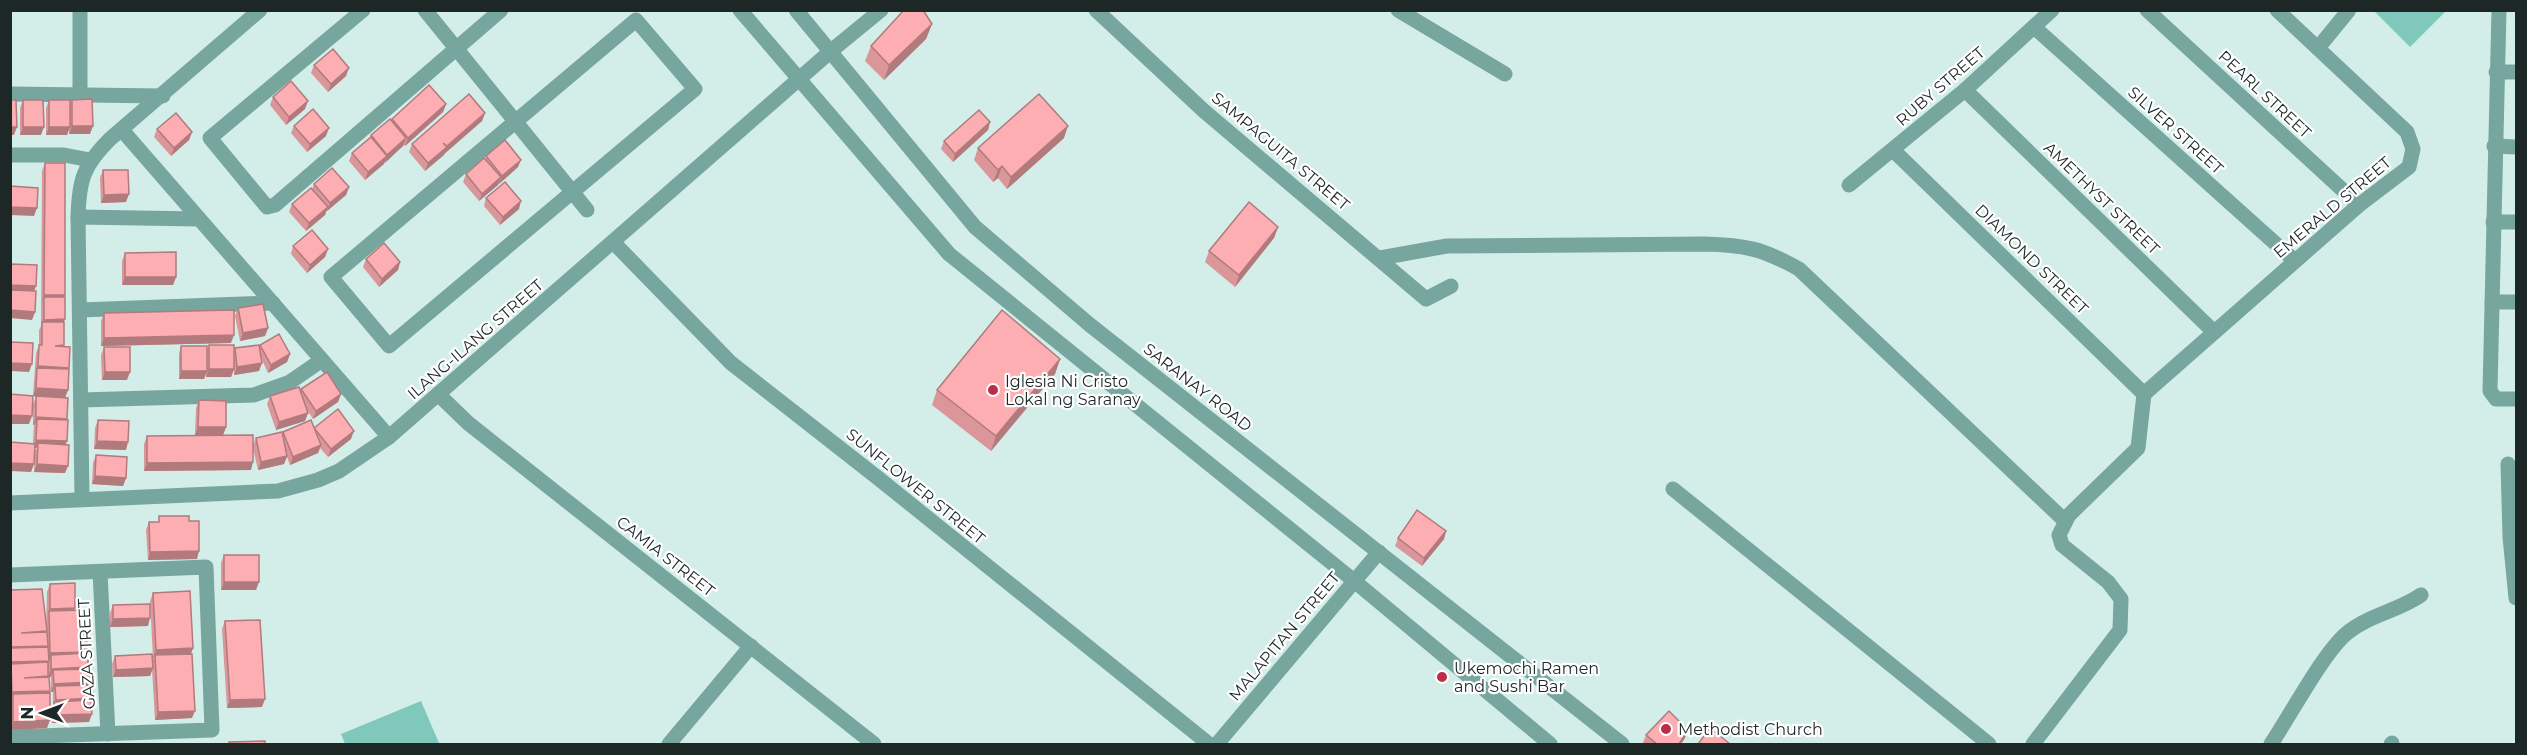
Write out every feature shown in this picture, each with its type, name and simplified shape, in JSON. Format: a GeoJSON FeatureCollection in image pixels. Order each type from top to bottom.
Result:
{"type":"FeatureCollection","features":[{"type":"Feature","properties":{"kind":"street"},"geometry":{"type":"LineString","coordinates":[[80,10],[80,95]]}},
{"type":"Feature","properties":{"kind":"street"},"geometry":{"type":"LineString","coordinates":[[82,498],[78,217],[80,185],[90,160],[260,10]]}},
{"type":"Feature","properties":{"kind":"street"},"geometry":{"type":"LineString","coordinates":[[363,10],[210,138],[267,207],[275,205],[458,50],[501,10]]}},
{"type":"Feature","properties":{"kind":"street"},"geometry":{"type":"LineString","coordinates":[[425,10],[587,210]]}},
{"type":"Feature","properties":{"kind":"street"},"geometry":{"type":"LineString","coordinates":[[740,10],[949,254],[1353,580],[1550,744]]}},
{"type":"Feature","properties":{"kind":"street","name":"SARANAY ROAD"},"geometry":{"type":"LineString","coordinates":[[796,10],[975,227],[1090,324],[1622,744]]}},
{"type":"Feature","properties":{"kind":"street","name":"ILANG-ILANG STREET"},"geometry":{"type":"LineString","coordinates":[[10,503],[278,491],[308,484],[339,471],[389,437],[614,243],[831,51],[881,10]]}},
{"type":"Feature","properties":{"kind":"street","name":"SAMPAGUITA STREET"},"geometry":{"type":"LineString","coordinates":[[1096,10],[1204,111],[1426,299],[1451,286]]}},
{"type":"Feature","properties":{"kind":"street"},"geometry":{"type":"LineString","coordinates":[[1398,10],[1505,74]]}},
{"type":"Feature","properties":{"kind":"street","name":"RUBY STREET"},"geometry":{"type":"LineString","coordinates":[[1849,185],[1894,151],[1965,90],[2052,10]]}},
{"type":"Feature","properties":{"kind":"street","name":"PEARL STREET"},"geometry":{"type":"LineString","coordinates":[[2147,10],[2359,205]]}},
{"type":"Feature","properties":{"kind":"street","name":"EMERALD STREET"},"geometry":{"type":"LineString","coordinates":[[2144,394],[2359,205],[2409,168],[2413,149],[2407,132],[2277,10]]}},
{"type":"Feature","properties":{"kind":"street"},"geometry":{"type":"LineString","coordinates":[[2318,48],[2349,10]]}},
{"type":"Feature","properties":{"kind":"street"},"geometry":{"type":"LineString","coordinates":[[2499,10],[2490,391],[2496,399],[2517,399]]}},
{"type":"Feature","properties":{"kind":"street"},"geometry":{"type":"LineString","coordinates":[[636,20],[695,89],[572,192],[389,346],[331,277],[636,20]]}},
{"type":"Feature","properties":{"kind":"street","name":"SILVER STREET"},"geometry":{"type":"LineString","coordinates":[[2034,27],[2295,261]]}},
{"type":"Feature","properties":{"kind":"street"},"geometry":{"type":"LineString","coordinates":[[2496,72],[2517,72]]}},
{"type":"Feature","properties":{"kind":"street","name":"AMETHYST STREET"},"geometry":{"type":"LineString","coordinates":[[1965,90],[2214,332]]}},
{"type":"Feature","properties":{"kind":"street"},"geometry":{"type":"LineString","coordinates":[[10,94],[163,96]]}},
{"type":"Feature","properties":{"kind":"street"},"geometry":{"type":"LineString","coordinates":[[122,130],[389,437]]}},
{"type":"Feature","properties":{"kind":"street"},"geometry":{"type":"LineString","coordinates":[[2494,146],[2517,147]]}},
{"type":"Feature","properties":{"kind":"street","name":"DIAMOND STREET"},"geometry":{"type":"LineString","coordinates":[[1894,151],[2144,394]]}},
{"type":"Feature","properties":{"kind":"street"},"geometry":{"type":"LineString","coordinates":[[10,155],[64,155],[90,160]]}},
{"type":"Feature","properties":{"kind":"street"},"geometry":{"type":"LineString","coordinates":[[78,217],[199,219]]}},
{"type":"Feature","properties":{"kind":"street"},"geometry":{"type":"LineString","coordinates":[[2493,222],[2517,222]]}},
{"type":"Feature","properties":{"kind":"street","name":"SUNFLOWER STREET"},"geometry":{"type":"LineString","coordinates":[[614,243],[731,363],[1209,744]]}},
{"type":"Feature","properties":{"kind":"street"},"geometry":{"type":"LineString","coordinates":[[1380,258],[1459,246],[1705,244],[1743,245],[1771,254],[1799,270],[2064,520]]}},
{"type":"Feature","properties":{"kind":"street"},"geometry":{"type":"LineString","coordinates":[[2492,302],[2517,302]]}},
{"type":"Feature","properties":{"kind":"street"},"geometry":{"type":"LineString","coordinates":[[80,310],[273,303]]}},
{"type":"Feature","properties":{"kind":"street"},"geometry":{"type":"LineString","coordinates":[[81,400],[254,395],[290,382],[321,360]]}},
{"type":"Feature","properties":{"kind":"street","name":"CAMIA STREET"},"geometry":{"type":"LineString","coordinates":[[438,394],[468,423],[874,744]]}},
{"type":"Feature","properties":{"kind":"street"},"geometry":{"type":"LineString","coordinates":[[2033,744],[2120,630],[2121,599],[2108,582],[2062,545],[2059,535],[2064,520],[2138,448],[2144,394]]}},
{"type":"Feature","properties":{"kind":"street"},"geometry":{"type":"LineString","coordinates":[[2508,464],[2517,598]]}},
{"type":"Feature","properties":{"kind":"street"},"geometry":{"type":"LineString","coordinates":[[1673,489],[1989,744]]}},
{"type":"Feature","properties":{"kind":"street","name":"MALAPITAN STREET"},"geometry":{"type":"LineString","coordinates":[[1217,744],[1353,580],[1379,552]]}},
{"type":"Feature","properties":{"kind":"street"},"geometry":{"type":"LineString","coordinates":[[10,575],[206,567],[212,730],[10,737]]}},
{"type":"Feature","properties":{"kind":"street","name":"GAZA STREET"},"geometry":{"type":"LineString","coordinates":[[100,572],[108,734]]}},
{"type":"Feature","properties":{"kind":"street"},"geometry":{"type":"LineString","coordinates":[[2271,744],[2327,657],[2345,635],[2385,610],[2411,602],[2421,595]]}},
{"type":"Feature","properties":{"kind":"street"},"geometry":{"type":"LineString","coordinates":[[669,744],[750,646]]}},
{"type":"Feature","properties":{"kind":"green space"},"geometry":{"type":"Polygon","coordinates":[[[2374,11],[2446,11],[2410,47],[2374,11]]]}},
{"type":"Feature","properties":{"kind":"green space"},"geometry":{"type":"Polygon","coordinates":[[[421,701],[439,743],[345,744],[341,734],[421,701]]]}},
{"type":"Feature","properties":{"kind":"building"},"geometry":{"type":"Polygon","coordinates":[[[904,10],[923,10],[932,24],[889,65],[871,46],[904,10]]]}},
{"type":"Feature","properties":{"kind":"building"},"geometry":{"type":"Polygon","coordinates":[[[333,49],[349,68],[331,84],[314,65],[333,49]]]}},
{"type":"Feature","properties":{"kind":"building"},"geometry":{"type":"Polygon","coordinates":[[[291,81],[308,101],[289,117],[273,97],[291,81]]]}},
{"type":"Feature","properties":{"kind":"building"},"geometry":{"type":"Polygon","coordinates":[[[429,85],[446,104],[408,138],[392,119],[429,85]]]}},
{"type":"Feature","properties":{"kind":"building"},"geometry":{"type":"Polygon","coordinates":[[[469,94],[485,113],[447,146],[443,143],[447,147],[428,163],[412,144],[469,94]]]}},
{"type":"Feature","properties":{"kind":"building"},"geometry":{"type":"Polygon","coordinates":[[[1039,94],[1068,126],[1011,177],[1002,166],[998,170],[978,148],[1039,94]]]}},
{"type":"Feature","properties":{"kind":"building"},"geometry":{"type":"Polygon","coordinates":[[[92,99],[93,126],[72,126],[72,100],[92,99]]]}},
{"type":"Feature","properties":{"kind":"building"},"geometry":{"type":"Polygon","coordinates":[[[10,100],[16,100],[17,127],[10,127],[10,100]]]}},
{"type":"Feature","properties":{"kind":"building"},"geometry":{"type":"Polygon","coordinates":[[[23,100],[43,100],[44,127],[23,127],[23,100]]]}},
{"type":"Feature","properties":{"kind":"building"},"geometry":{"type":"Polygon","coordinates":[[[49,100],[70,100],[70,127],[49,127],[49,100]]]}},
{"type":"Feature","properties":{"kind":"building"},"geometry":{"type":"Polygon","coordinates":[[[313,109],[329,128],[310,144],[294,126],[313,109]]]}},
{"type":"Feature","properties":{"kind":"building"},"geometry":{"type":"Polygon","coordinates":[[[979,110],[990,122],[955,154],[944,141],[979,110]]]}},
{"type":"Feature","properties":{"kind":"building"},"geometry":{"type":"Polygon","coordinates":[[[176,113],[192,132],[174,148],[157,129],[176,113]]]}},
{"type":"Feature","properties":{"kind":"building"},"geometry":{"type":"Polygon","coordinates":[[[390,119],[406,138],[387,155],[371,135],[390,119]]]}},
{"type":"Feature","properties":{"kind":"building"},"geometry":{"type":"Polygon","coordinates":[[[371,137],[387,156],[368,172],[352,153],[371,137]]]}},
{"type":"Feature","properties":{"kind":"building"},"geometry":{"type":"Polygon","coordinates":[[[505,140],[521,160],[502,176],[486,156],[505,140]]]}},
{"type":"Feature","properties":{"kind":"building"},"geometry":{"type":"Polygon","coordinates":[[[484,158],[501,177],[482,194],[466,174],[484,158]]]}},
{"type":"Feature","properties":{"kind":"building"},"geometry":{"type":"Polygon","coordinates":[[[45,163],[65,163],[65,295],[44,295],[45,163]]]}},
{"type":"Feature","properties":{"kind":"building"},"geometry":{"type":"Polygon","coordinates":[[[332,168],[349,187],[330,203],[314,184],[332,168]]]}},
{"type":"Feature","properties":{"kind":"building"},"geometry":{"type":"Polygon","coordinates":[[[103,170],[128,170],[129,194],[104,195],[103,170]]]}},
{"type":"Feature","properties":{"kind":"building"},"geometry":{"type":"Polygon","coordinates":[[[505,182],[521,201],[503,217],[486,198],[505,182]]]}},
{"type":"Feature","properties":{"kind":"building"},"geometry":{"type":"Polygon","coordinates":[[[10,186],[38,188],[37,208],[10,207],[10,186]]]}},
{"type":"Feature","properties":{"kind":"building"},"geometry":{"type":"Polygon","coordinates":[[[311,188],[328,207],[309,223],[292,204],[311,188]]]}},
{"type":"Feature","properties":{"kind":"building"},"geometry":{"type":"Polygon","coordinates":[[[1249,202],[1278,227],[1239,275],[1209,251],[1249,202]]]}},
{"type":"Feature","properties":{"kind":"building"},"geometry":{"type":"Polygon","coordinates":[[[312,230],[328,249],[310,265],[293,246],[312,230]]]}},
{"type":"Feature","properties":{"kind":"building"},"geometry":{"type":"Polygon","coordinates":[[[384,243],[400,262],[382,279],[366,259],[384,243]]]}},
{"type":"Feature","properties":{"kind":"building"},"geometry":{"type":"Polygon","coordinates":[[[176,252],[176,277],[125,277],[125,253],[176,252]]]}},
{"type":"Feature","properties":{"kind":"building"},"geometry":{"type":"Polygon","coordinates":[[[10,264],[37,265],[36,286],[10,285],[10,264]]]}},
{"type":"Feature","properties":{"kind":"building"},"geometry":{"type":"Polygon","coordinates":[[[10,290],[36,291],[35,312],[10,310],[10,290]]]}},
{"type":"Feature","properties":{"kind":"building"},"geometry":{"type":"Polygon","coordinates":[[[44,297],[65,297],[65,319],[44,320],[44,297]]]}},
{"type":"Feature","properties":{"kind":"building"},"geometry":{"type":"Polygon","coordinates":[[[263,304],[268,328],[243,333],[238,308],[263,304]]]}},
{"type":"Feature","properties":{"kind":"building"},"geometry":{"type":"Polygon","coordinates":[[[234,310],[234,335],[104,338],[104,313],[234,310]]]}},
{"type":"Feature","properties":{"kind":"building","name":"Iglesia Ni Cristo Lokal ng Saranay"},"geometry":{"type":"Polygon","coordinates":[[[1002,310],[1060,359],[996,436],[937,390],[1002,310]]]}},
{"type":"Feature","properties":{"kind":"building"},"geometry":{"type":"Polygon","coordinates":[[[42,322],[64,322],[64,345],[55,346],[70,347],[69,368],[38,366],[39,345],[42,345],[42,322]]]}},
{"type":"Feature","properties":{"kind":"building"},"geometry":{"type":"Polygon","coordinates":[[[279,334],[290,354],[271,365],[260,345],[279,334]]]}},
{"type":"Feature","properties":{"kind":"building"},"geometry":{"type":"Polygon","coordinates":[[[10,342],[33,343],[32,364],[10,363],[10,342]]]}},
{"type":"Feature","properties":{"kind":"building"},"geometry":{"type":"Polygon","coordinates":[[[209,345],[234,345],[234,369],[209,369],[209,345]]]}},
{"type":"Feature","properties":{"kind":"building"},"geometry":{"type":"Polygon","coordinates":[[[259,345],[262,363],[237,367],[235,348],[259,345]]]}},
{"type":"Feature","properties":{"kind":"building"},"geometry":{"type":"Polygon","coordinates":[[[181,346],[207,346],[207,371],[181,371],[181,346]]]}},
{"type":"Feature","properties":{"kind":"building"},"geometry":{"type":"Polygon","coordinates":[[[104,347],[130,347],[130,372],[105,372],[104,347]]]}},
{"type":"Feature","properties":{"kind":"building"},"geometry":{"type":"Polygon","coordinates":[[[37,368],[69,369],[68,390],[36,388],[37,368]]]}},
{"type":"Feature","properties":{"kind":"building"},"geometry":{"type":"Polygon","coordinates":[[[327,372],[341,394],[316,411],[301,389],[327,372]]]}},
{"type":"Feature","properties":{"kind":"building"},"geometry":{"type":"Polygon","coordinates":[[[299,387],[308,413],[279,422],[270,396],[299,387]]]}},
{"type":"Feature","properties":{"kind":"building"},"geometry":{"type":"Polygon","coordinates":[[[10,394],[33,396],[32,416],[10,415],[10,394]]]}},
{"type":"Feature","properties":{"kind":"building"},"geometry":{"type":"Polygon","coordinates":[[[36,396],[68,398],[67,419],[36,417],[36,396]]]}},
{"type":"Feature","properties":{"kind":"building"},"geometry":{"type":"Polygon","coordinates":[[[199,400],[226,401],[226,427],[198,427],[199,400]]]}},
{"type":"Feature","properties":{"kind":"building"},"geometry":{"type":"Polygon","coordinates":[[[338,409],[354,431],[331,449],[314,428],[338,409]]]}},
{"type":"Feature","properties":{"kind":"building"},"geometry":{"type":"Polygon","coordinates":[[[37,419],[68,420],[67,441],[36,440],[37,419]]]}},
{"type":"Feature","properties":{"kind":"building"},"geometry":{"type":"Polygon","coordinates":[[[98,420],[129,421],[128,442],[97,441],[98,420]]]}},
{"type":"Feature","properties":{"kind":"building"},"geometry":{"type":"Polygon","coordinates":[[[311,420],[321,445],[293,457],[283,432],[311,420]]]}},
{"type":"Feature","properties":{"kind":"building"},"geometry":{"type":"Polygon","coordinates":[[[282,432],[287,456],[261,462],[256,438],[282,432]]]}},
{"type":"Feature","properties":{"kind":"building"},"geometry":{"type":"Polygon","coordinates":[[[253,435],[253,462],[147,463],[147,436],[253,435]]]}},
{"type":"Feature","properties":{"kind":"building"},"geometry":{"type":"Polygon","coordinates":[[[10,442],[35,444],[34,464],[10,463],[10,442]]]}},
{"type":"Feature","properties":{"kind":"building"},"geometry":{"type":"Polygon","coordinates":[[[38,443],[69,445],[68,466],[37,464],[38,443]]]}},
{"type":"Feature","properties":{"kind":"building"},"geometry":{"type":"Polygon","coordinates":[[[96,455],[127,457],[126,478],[95,476],[96,455]]]}},
{"type":"Feature","properties":{"kind":"building"},"geometry":{"type":"Polygon","coordinates":[[[1417,510],[1446,531],[1424,558],[1398,538],[1417,510]]]}},
{"type":"Feature","properties":{"kind":"building"},"geometry":{"type":"Polygon","coordinates":[[[159,516],[189,516],[189,521],[199,521],[199,551],[150,552],[149,522],[159,522],[159,516]]]}},
{"type":"Feature","properties":{"kind":"building"},"geometry":{"type":"Polygon","coordinates":[[[224,555],[259,555],[259,582],[224,582],[224,555]]]}},
{"type":"Feature","properties":{"kind":"building"},"geometry":{"type":"Polygon","coordinates":[[[75,583],[75,608],[50,609],[50,584],[75,583]]]}},
{"type":"Feature","properties":{"kind":"building"},"geometry":{"type":"Polygon","coordinates":[[[42,589],[47,631],[21,633],[47,632],[48,646],[11,647],[10,590],[42,589]]]}},
{"type":"Feature","properties":{"kind":"building"},"geometry":{"type":"Polygon","coordinates":[[[190,591],[193,648],[156,650],[153,593],[190,591]]]}},
{"type":"Feature","properties":{"kind":"building"},"geometry":{"type":"Polygon","coordinates":[[[150,604],[150,618],[113,619],[113,605],[150,604]]]}},
{"type":"Feature","properties":{"kind":"building"},"geometry":{"type":"Polygon","coordinates":[[[86,610],[87,652],[50,653],[49,611],[86,610]]]}},
{"type":"Feature","properties":{"kind":"building"},"geometry":{"type":"Polygon","coordinates":[[[260,620],[265,699],[230,700],[225,621],[260,620]]]}},
{"type":"Feature","properties":{"kind":"building"},"geometry":{"type":"Polygon","coordinates":[[[48,647],[49,661],[11,662],[11,648],[48,647]]]}},
{"type":"Feature","properties":{"kind":"building"},"geometry":{"type":"Polygon","coordinates":[[[88,653],[88,667],[51,669],[51,655],[88,653]]]}},
{"type":"Feature","properties":{"kind":"building"},"geometry":{"type":"Polygon","coordinates":[[[152,654],[153,668],[116,670],[115,656],[152,654]]]}},
{"type":"Feature","properties":{"kind":"building"},"geometry":{"type":"Polygon","coordinates":[[[192,654],[195,711],[158,712],[155,655],[192,654]]]}},
{"type":"Feature","properties":{"kind":"building"},"geometry":{"type":"Polygon","coordinates":[[[48,662],[48,676],[24,678],[49,677],[50,691],[12,692],[11,664],[48,662]]]}},
{"type":"Feature","properties":{"kind":"building"},"geometry":{"type":"Polygon","coordinates":[[[90,669],[91,682],[54,684],[53,670],[90,669]]]}},
{"type":"Feature","properties":{"kind":"building"},"geometry":{"type":"Polygon","coordinates":[[[92,685],[93,698],[56,700],[55,686],[92,685]]]}},
{"type":"Feature","properties":{"kind":"building"},"geometry":{"type":"Polygon","coordinates":[[[50,693],[50,720],[13,722],[13,694],[50,693]]]}},
{"type":"Feature","properties":{"kind":"building"},"geometry":{"type":"Polygon","coordinates":[[[91,700],[92,714],[55,715],[54,702],[91,700]]]}},
{"type":"Feature","properties":{"kind":"building","name":"Methodist Church"},"geometry":{"type":"Polygon","coordinates":[[[1669,711],[1688,730],[1679,744],[1657,744],[1646,735],[1669,711]]]}},
{"type":"Feature","properties":{"kind":"building"},"geometry":{"type":"Polygon","coordinates":[[[1710,728],[1730,744],[1698,744],[1710,728]]]}},
{"type":"Feature","properties":{"kind":"building"},"geometry":{"type":"Polygon","coordinates":[[[265,741],[265,744],[229,744],[229,742],[265,741]]]}},
{"type":"Feature","properties":{"kind":"place","name":"Iglesia Ni Cristo Lokal ng Saranay"},"geometry":{"type":"Point","coordinates":[993,390]}},
{"type":"Feature","properties":{"kind":"place","name":"Ukemochi Ramen and Sushi Bar"},"geometry":{"type":"Point","coordinates":[1442,677]}},
{"type":"Feature","properties":{"kind":"place","name":"Methodist Church"},"geometry":{"type":"Point","coordinates":[1666,729]}}]}
